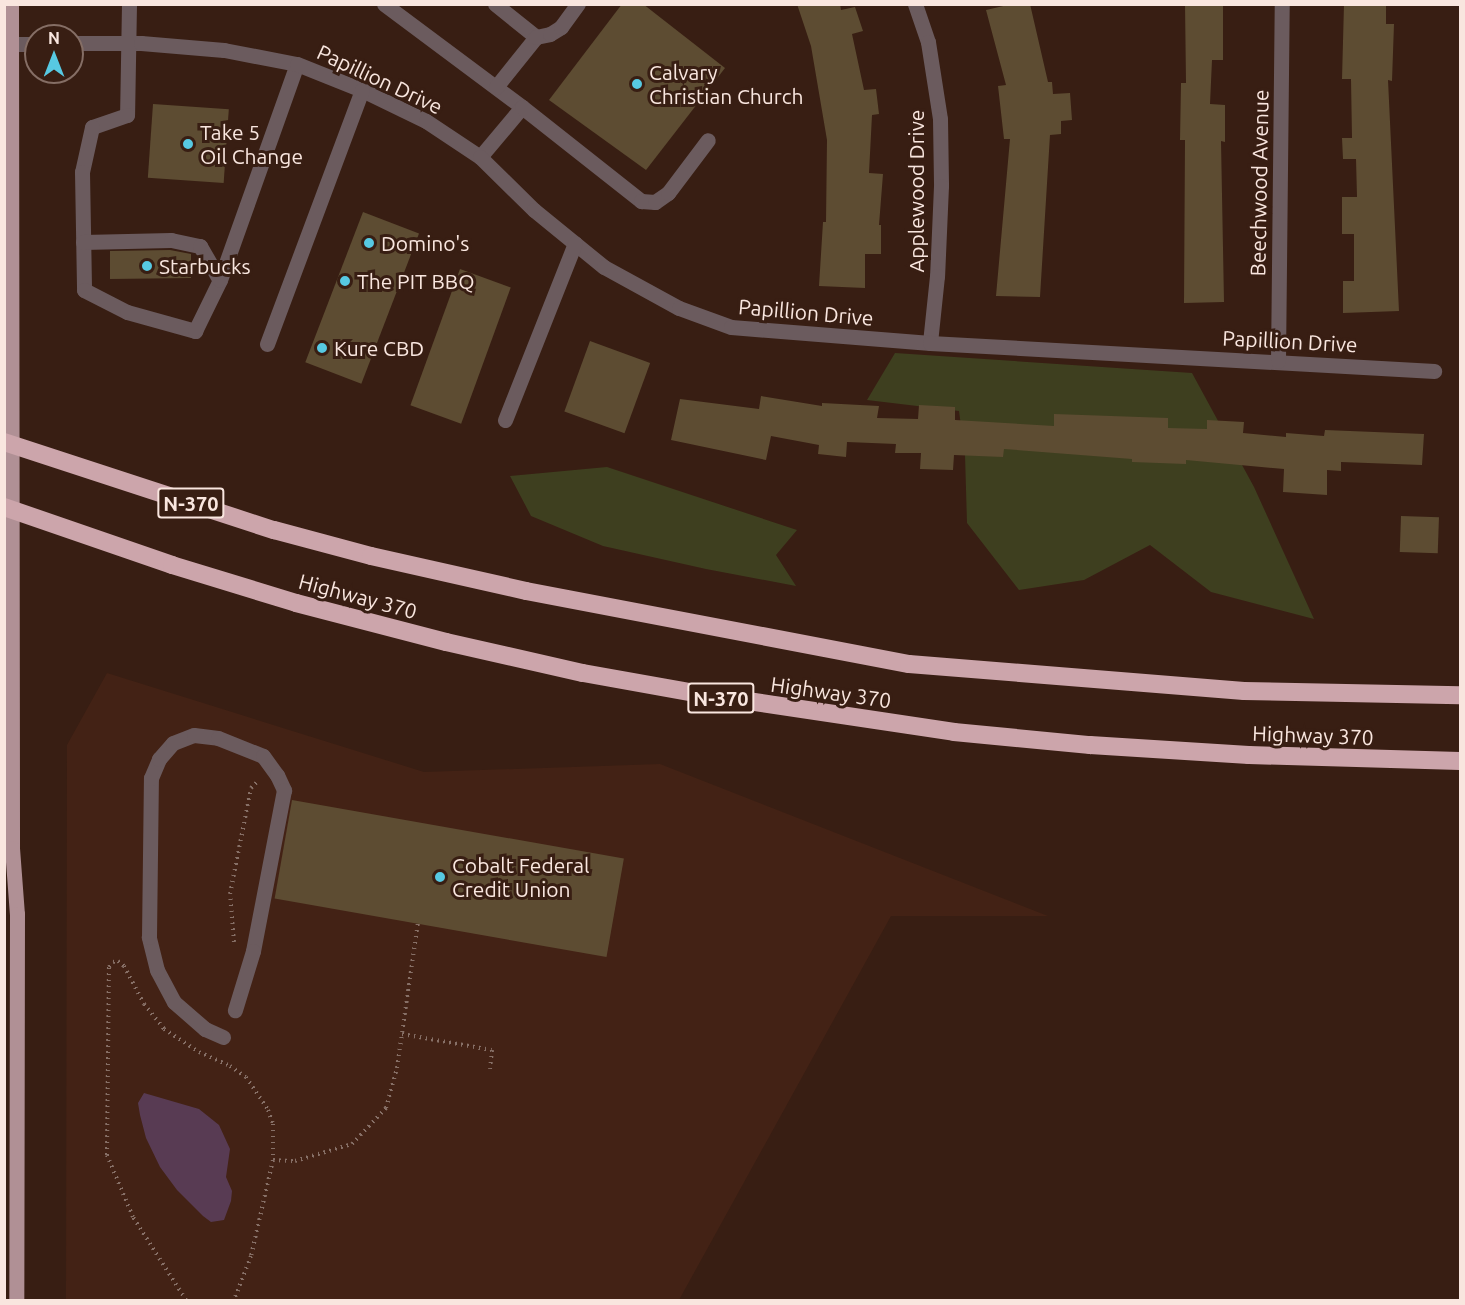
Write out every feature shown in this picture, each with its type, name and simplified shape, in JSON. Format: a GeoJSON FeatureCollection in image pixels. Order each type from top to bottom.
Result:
{"type":"FeatureCollection","features":[{"type":"Feature","properties":{"kind":"highway","name":"Highway 370"},"geometry":{"type":"LineString","coordinates":[[8,443],[274,530],[371,556],[526,591],[909,664],[1244,691],[1461,695]]}},
{"type":"Feature","properties":{"kind":"highway","name":"Highway 370"},"geometry":{"type":"LineString","coordinates":[[9,508],[172,565],[296,603],[446,642],[572,671],[701,694],[943,730],[1090,745],[1249,755],[1461,761]]}},
{"type":"Feature","properties":{"kind":"main road"},"geometry":{"type":"LineString","coordinates":[[11,4],[8,443],[12,848],[17,914],[16,1300]]}},
{"type":"Feature","properties":{"kind":"street"},"geometry":{"type":"LineString","coordinates":[[129,4],[127,115],[92,128],[82,172],[84,290],[127,312],[195,331],[220,280],[297,64]]}},
{"type":"Feature","properties":{"kind":"street"},"geometry":{"type":"LineString","coordinates":[[384,4],[496,87],[641,201],[655,202],[668,193],[708,140]]}},
{"type":"Feature","properties":{"kind":"street"},"geometry":{"type":"LineString","coordinates":[[495,4],[536,37]]}},
{"type":"Feature","properties":{"kind":"street"},"geometry":{"type":"LineString","coordinates":[[496,87],[536,37],[550,34],[561,27],[578,4]]}},
{"type":"Feature","properties":{"kind":"street","name":"Applewood Drive"},"geometry":{"type":"LineString","coordinates":[[915,4],[928,42],[940,119],[941,186],[937,276],[930,343]]}},
{"type":"Feature","properties":{"kind":"street","name":"Beechwood Avenue"},"geometry":{"type":"LineString","coordinates":[[1278,361],[1282,4]]}},
{"type":"Feature","properties":{"kind":"street","name":"Papillion Drive"},"geometry":{"type":"LineString","coordinates":[[84,43],[224,50],[297,64],[362,90],[426,121],[480,157],[534,210],[604,267],[670,303],[731,327],[930,343],[1434,371]]}},
{"type":"Feature","properties":{"kind":"street"},"geometry":{"type":"LineString","coordinates":[[11,44],[24,44]]}},
{"type":"Feature","properties":{"kind":"street"},"geometry":{"type":"LineString","coordinates":[[267,344],[362,90]]}},
{"type":"Feature","properties":{"kind":"street"},"geometry":{"type":"LineString","coordinates":[[480,157],[522,107]]}},
{"type":"Feature","properties":{"kind":"street"},"geometry":{"type":"LineString","coordinates":[[83,242],[171,240],[200,246],[220,280]]}},
{"type":"Feature","properties":{"kind":"street"},"geometry":{"type":"LineString","coordinates":[[505,420],[574,243]]}},
{"type":"Feature","properties":{"kind":"street"},"geometry":{"type":"LineString","coordinates":[[223,1037],[205,1029],[174,1002],[157,970],[149,937],[151,778],[159,759],[173,743],[194,735],[218,738],[263,756],[284,790],[253,951],[235,1010]]}},
{"type":"Feature","properties":{"kind":"path"},"geometry":{"type":"LineString","coordinates":[[234,944],[230,894],[250,788],[272,768]]}},
{"type":"Feature","properties":{"kind":"path"},"geometry":{"type":"LineString","coordinates":[[273,1160],[294,1161],[352,1144],[386,1108],[397,1068],[418,923]]}},
{"type":"Feature","properties":{"kind":"path"},"geometry":{"type":"LineString","coordinates":[[186,1300],[133,1217],[107,1155],[109,967],[113,962],[123,966],[144,1004],[164,1029],[199,1052],[230,1066],[246,1077],[264,1102],[273,1124],[273,1160],[251,1256],[234,1300]]}},
{"type":"Feature","properties":{"kind":"path"},"geometry":{"type":"LineString","coordinates":[[402,1034],[492,1050],[490,1069]]}},
{"type":"Feature","properties":{"kind":"shaded area"},"geometry":{"type":"Polygon","coordinates":[[[107,673],[424,772],[660,764],[1048,916],[891,916],[679,1300],[66,1300],[67,745],[107,673]]]}},
{"type":"Feature","properties":{"kind":"shaded area"},"geometry":{"type":"Polygon","coordinates":[[[144,1093],[199,1109],[219,1125],[230,1149],[226,1177],[232,1191],[224,1220],[211,1222],[203,1216],[177,1190],[160,1167],[146,1138],[140,1115],[138,1103],[144,1093]]]}},
{"type":"Feature","properties":{"kind":"green space"},"geometry":{"type":"Polygon","coordinates":[[[895,353],[1192,373],[1254,487],[1314,619],[1211,592],[1150,545],[1084,580],[1019,590],[967,523],[965,455],[959,411],[867,400],[895,353]]]}},
{"type":"Feature","properties":{"kind":"green space"},"geometry":{"type":"Polygon","coordinates":[[[607,467],[797,530],[776,555],[796,586],[603,546],[531,516],[510,476],[607,467]]]}},
{"type":"Feature","properties":{"kind":"building","name":"Calvary Christian Church"},"geometry":{"type":"Polygon","coordinates":[[[622,4],[643,4],[725,68],[646,170],[549,100],[622,4]]]}},
{"type":"Feature","properties":{"kind":"building"},"geometry":{"type":"Polygon","coordinates":[[[797,4],[840,4],[841,10],[855,7],[863,31],[852,34],[864,90],[876,89],[879,114],[872,115],[869,173],[883,174],[879,225],[881,225],[881,254],[865,254],[865,288],[819,286],[823,222],[826,222],[827,140],[811,46],[797,4]]]}},
{"type":"Feature","properties":{"kind":"building"},"geometry":{"type":"Polygon","coordinates":[[[1012,4],[1030,4],[1048,82],[1052,82],[1053,94],[1070,93],[1072,120],[1061,121],[1061,134],[1050,135],[1040,297],[996,296],[1010,139],[1004,139],[998,86],[1006,85],[986,10],[1012,4]]]}},
{"type":"Feature","properties":{"kind":"building"},"geometry":{"type":"Polygon","coordinates":[[[1185,4],[1223,4],[1223,60],[1212,60],[1210,104],[1225,105],[1225,142],[1221,141],[1224,302],[1184,303],[1185,140],[1180,140],[1181,83],[1186,83],[1185,4]]]}},
{"type":"Feature","properties":{"kind":"building"},"geometry":{"type":"Polygon","coordinates":[[[1344,4],[1386,4],[1386,24],[1394,24],[1392,81],[1388,80],[1399,311],[1343,313],[1343,281],[1354,281],[1354,234],[1342,234],[1342,197],[1357,197],[1356,159],[1343,159],[1342,138],[1352,138],[1351,79],[1342,79],[1344,4]]]}},
{"type":"Feature","properties":{"kind":"building","name":"Take 5 Oil Change"},"geometry":{"type":"Polygon","coordinates":[[[153,104],[229,109],[224,183],[148,178],[153,104]]]}},
{"type":"Feature","properties":{"kind":"building"},"geometry":{"type":"Polygon","coordinates":[[[363,212],[419,234],[361,384],[305,362],[363,212]]]}},
{"type":"Feature","properties":{"kind":"building"},"geometry":{"type":"Polygon","coordinates":[[[170,250],[191,254],[191,278],[110,279],[110,251],[170,250]]]}},
{"type":"Feature","properties":{"kind":"building"},"geometry":{"type":"Polygon","coordinates":[[[460,269],[511,287],[461,424],[410,405],[460,269]]]}},
{"type":"Feature","properties":{"kind":"building"},"geometry":{"type":"Polygon","coordinates":[[[590,341],[650,363],[624,433],[564,411],[590,341]]]}},
{"type":"Feature","properties":{"kind":"building"},"geometry":{"type":"Polygon","coordinates":[[[761,396],[822,406],[822,403],[879,406],[877,418],[918,419],[919,405],[955,407],[955,420],[1054,426],[1054,414],[1168,418],[1168,428],[1207,429],[1207,420],[1244,422],[1243,433],[1286,437],[1286,433],[1324,436],[1325,430],[1424,434],[1422,465],[1341,462],[1341,471],[1327,470],[1327,495],[1283,492],[1284,469],[1186,460],[1186,464],[1132,462],[1132,459],[1004,449],[1003,457],[954,455],[953,470],[920,469],[921,453],[895,453],[896,444],[847,442],[846,457],[818,454],[819,445],[771,436],[766,460],[671,440],[680,399],[759,409],[761,396]]]}},
{"type":"Feature","properties":{"kind":"building"},"geometry":{"type":"Polygon","coordinates":[[[1401,516],[1439,517],[1438,553],[1400,552],[1401,516]]]}},
{"type":"Feature","properties":{"kind":"building","name":"Cobalt Federal Credit Union"},"geometry":{"type":"Polygon","coordinates":[[[292,800],[624,859],[607,957],[275,898],[292,800]]]}},
{"type":"Feature","properties":{"kind":"place","name":"Calvary Christian Church"},"geometry":{"type":"Point","coordinates":[637,84]}},
{"type":"Feature","properties":{"kind":"place","name":"Take 5 Oil Change"},"geometry":{"type":"Point","coordinates":[188,144]}},
{"type":"Feature","properties":{"kind":"place","name":"Domino's"},"geometry":{"type":"Point","coordinates":[369,243]}},
{"type":"Feature","properties":{"kind":"place","name":"Starbucks"},"geometry":{"type":"Point","coordinates":[147,266]}},
{"type":"Feature","properties":{"kind":"place","name":"The PIT BBQ"},"geometry":{"type":"Point","coordinates":[345,281]}},
{"type":"Feature","properties":{"kind":"place","name":"Kure CBD"},"geometry":{"type":"Point","coordinates":[322,348]}},
{"type":"Feature","properties":{"kind":"place","name":"Cobalt Federal Credit Union"},"geometry":{"type":"Point","coordinates":[440,877]}}]}
